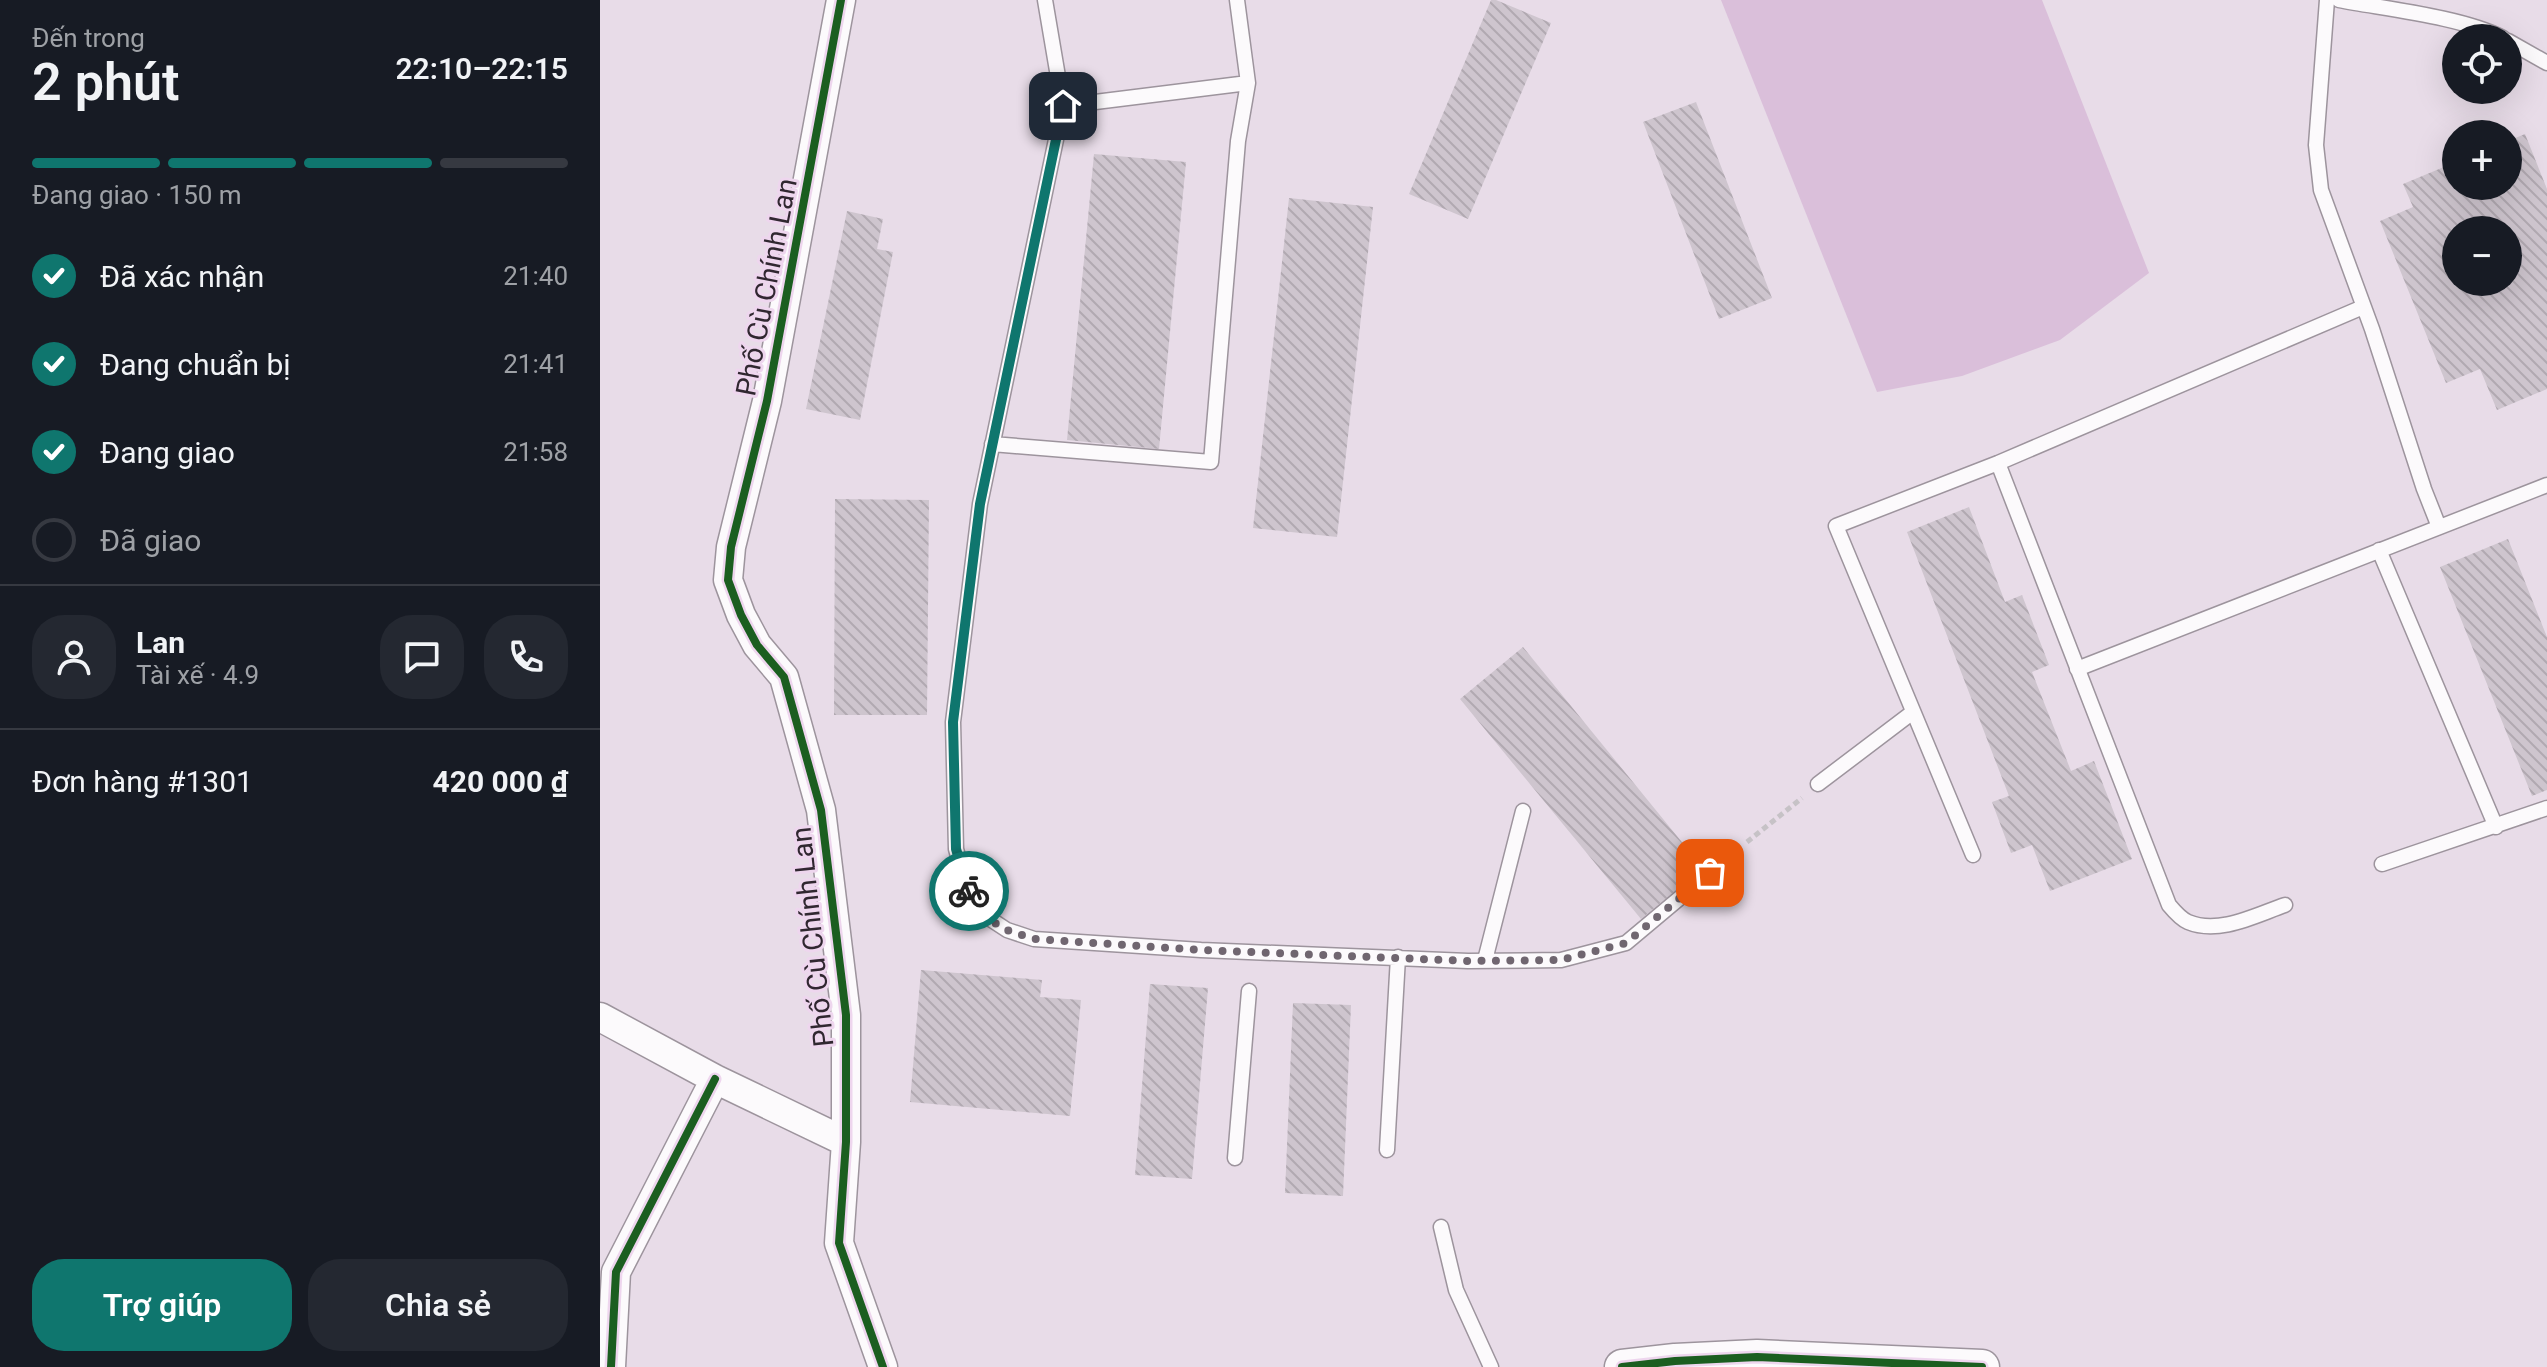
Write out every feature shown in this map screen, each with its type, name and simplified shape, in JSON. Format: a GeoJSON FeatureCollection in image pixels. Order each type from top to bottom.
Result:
{"type":"FeatureCollection","features":[{"type":"Feature","properties":{"kind":"street","name":"Phố Cù Chính Lan"},"geometry":{"type":"LineString","coordinates":[[841,0],[767,401],[731,547],[728,580],[757,645],[784,677],[821,810],[846,1015],[846,1142],[839,1243],[883,1367]]}},
{"type":"Feature","properties":{"kind":"street"},"geometry":{"type":"LineString","coordinates":[[600,1017],[715,1079],[846,1142]]}},
{"type":"Feature","properties":{"kind":"street"},"geometry":{"type":"LineString","coordinates":[[611,1367],[616,1272],[715,1079]]}},
{"type":"Feature","properties":{"kind":"street"},"geometry":{"type":"LineString","coordinates":[[1622,1367],[1675,1361],[1982,1367]]}},
{"type":"Feature","properties":{"kind":"lane"},"geometry":{"type":"LineString","coordinates":[[1045,0],[1063,106],[980,504],[953,722],[956,849],[969,890],[981,913],[1007,930],[1034,939],[1201,950],[1561,960],[1626,943],[1731,855]]}},
{"type":"Feature","properties":{"kind":"lane"},"geometry":{"type":"LineString","coordinates":[[992,444],[1211,462],[1238,141],[1248,83],[1237,0]]}},
{"type":"Feature","properties":{"kind":"lane"},"geometry":{"type":"LineString","coordinates":[[2327,0],[2316,145],[2321,190],[2439,527]]}},
{"type":"Feature","properties":{"kind":"lane"},"geometry":{"type":"LineString","coordinates":[[2339,0],[2460,24]]}},
{"type":"Feature","properties":{"kind":"lane"},"geometry":{"type":"LineString","coordinates":[[2522,49],[2547,63]]}},
{"type":"Feature","properties":{"kind":"lane"},"geometry":{"type":"LineString","coordinates":[[1063,106],[1248,83]]}},
{"type":"Feature","properties":{"kind":"lane"},"geometry":{"type":"LineString","coordinates":[[1973,855],[1836,526],[1998,463],[2363,307]]}},
{"type":"Feature","properties":{"kind":"lane"},"geometry":{"type":"LineString","coordinates":[[1998,463],[2169,905],[2185,921],[2200,925],[2229,924],[2285,905]]}},
{"type":"Feature","properties":{"kind":"lane"},"geometry":{"type":"LineString","coordinates":[[2077,669],[2547,485]]}},
{"type":"Feature","properties":{"kind":"lane"},"geometry":{"type":"LineString","coordinates":[[2379,550],[2496,827]]}},
{"type":"Feature","properties":{"kind":"lane"},"geometry":{"type":"LineString","coordinates":[[1818,784],[1913,712]]}},
{"type":"Feature","properties":{"kind":"lane"},"geometry":{"type":"LineString","coordinates":[[2382,864],[2547,808]]}},
{"type":"Feature","properties":{"kind":"lane"},"geometry":{"type":"LineString","coordinates":[[1485,960],[1523,811]]}},
{"type":"Feature","properties":{"kind":"lane"},"geometry":{"type":"LineString","coordinates":[[1387,1150],[1398,957]]}},
{"type":"Feature","properties":{"kind":"lane"},"geometry":{"type":"LineString","coordinates":[[1235,1158],[1249,991]]}},
{"type":"Feature","properties":{"kind":"lane"},"geometry":{"type":"LineString","coordinates":[[1441,1227],[1456,1290],[1491,1367]]}},
{"type":"Feature","properties":{"kind":"path"},"geometry":{"type":"LineString","coordinates":[[1731,855],[1818,784]]}},
{"type":"Feature","properties":{"kind":"shaded area"},"geometry":{"type":"Polygon","coordinates":[[[1721,0],[2042,0],[2149,273],[2060,340],[1962,376],[1877,392],[1721,0]]]}},
{"type":"Feature","properties":{"kind":"building"},"geometry":{"type":"Polygon","coordinates":[[[1491,0],[1551,23],[1468,219],[1409,194],[1491,0]]]}},
{"type":"Feature","properties":{"kind":"building"},"geometry":{"type":"Polygon","coordinates":[[[1696,102],[1772,298],[1719,319],[1643,122],[1696,102]]]}},
{"type":"Feature","properties":{"kind":"building"},"geometry":{"type":"Polygon","coordinates":[[[2525,134],[2547,189],[2547,389],[2497,410],[2480,369],[2446,383],[2380,221],[2413,207],[2403,184],[2442,168],[2442,200],[2522,200],[2522,135],[2525,134]]]}},
{"type":"Feature","properties":{"kind":"building"},"geometry":{"type":"Polygon","coordinates":[[[1094,154],[1186,162],[1159,449],[1067,440],[1094,154]]]}},
{"type":"Feature","properties":{"kind":"building"},"geometry":{"type":"Polygon","coordinates":[[[1289,198],[1373,207],[1337,537],[1253,528],[1289,198]]]}},
{"type":"Feature","properties":{"kind":"building"},"geometry":{"type":"Polygon","coordinates":[[[847,211],[883,219],[877,249],[893,252],[860,420],[806,409],[847,211]]]}},
{"type":"Feature","properties":{"kind":"building"},"geometry":{"type":"Polygon","coordinates":[[[835,499],[929,500],[927,715],[834,715],[835,499]]]}},
{"type":"Feature","properties":{"kind":"building"},"geometry":{"type":"Polygon","coordinates":[[[1969,507],[2005,602],[2022,595],[2049,665],[2032,672],[2071,771],[2094,761],[2132,859],[2050,891],[2032,845],[2011,853],[1992,802],[2009,796],[1907,532],[1969,507]]]}},
{"type":"Feature","properties":{"kind":"building"},"geometry":{"type":"Polygon","coordinates":[[[2508,539],[2547,637],[2547,790],[2532,796],[2440,567],[2508,539]]]}},
{"type":"Feature","properties":{"kind":"building"},"geometry":{"type":"Polygon","coordinates":[[[1523,647],[1703,868],[1641,919],[1460,699],[1523,647]]]}},
{"type":"Feature","properties":{"kind":"building"},"geometry":{"type":"Polygon","coordinates":[[[921,970],[1042,980],[1040,997],[1081,1000],[1070,1116],[910,1102],[921,970]]]}},
{"type":"Feature","properties":{"kind":"building"},"geometry":{"type":"Polygon","coordinates":[[[1150,984],[1208,988],[1192,1179],[1135,1175],[1150,984]]]}},
{"type":"Feature","properties":{"kind":"building"},"geometry":{"type":"Polygon","coordinates":[[[1293,1003],[1351,1005],[1343,1196],[1285,1193],[1293,1003]]]}},
{"type":"Feature","properties":{"kind":"cycle path"},"geometry":{"type":"LineString","coordinates":[[841,0],[767,401],[731,547],[728,580],[757,645],[784,677],[821,810],[846,1015],[846,1142],[839,1243],[883,1367]]}},
{"type":"Feature","properties":{"kind":"cycle path"},"geometry":{"type":"LineString","coordinates":[[611,1367],[616,1272],[715,1079]]}},
{"type":"Feature","properties":{"kind":"cycle path"},"geometry":{"type":"LineString","coordinates":[[1622,1367],[1757,1357],[1982,1367]]}},
{"type":"Feature","properties":{"kind":"way so far"},"geometry":{"type":"LineString","coordinates":[[969,891],[981,913],[988,919],[1007,930],[1034,939],[1201,950],[1468,961],[1561,960],[1626,943],[1710,873]]}},
{"type":"Feature","properties":{"kind":"route"},"geometry":{"type":"LineString","coordinates":[[969,891],[956,849],[953,722],[980,504],[1063,106]]}}]}
